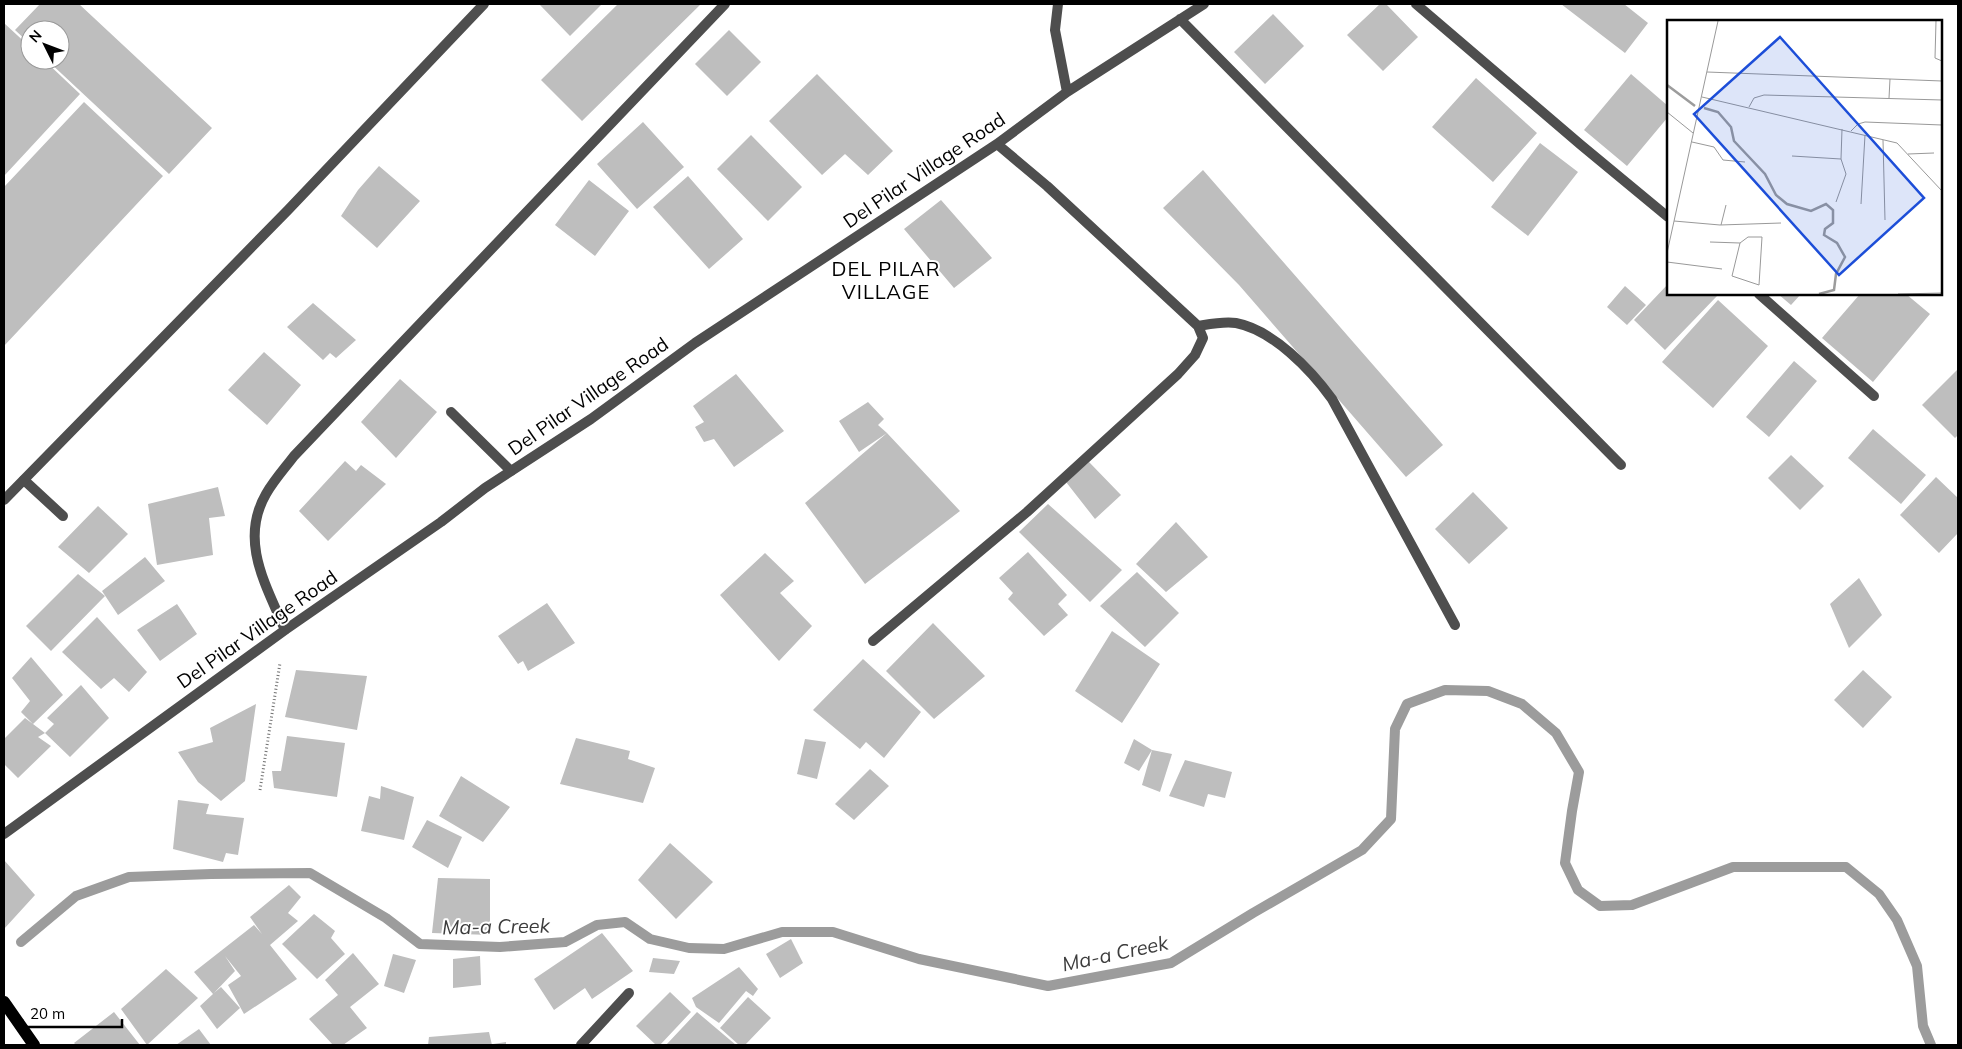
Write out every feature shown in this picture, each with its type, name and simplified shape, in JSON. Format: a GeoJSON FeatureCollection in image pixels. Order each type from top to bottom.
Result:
{"type":"FeatureCollection","features":[{"type":"Feature","properties":{"kind":"main road"},"geometry":{"type":"LineString","coordinates":[[4,1002],[34,1045]]}},
{"type":"Feature","properties":{"kind":"street"},"geometry":{"type":"LineString","coordinates":[[4,500],[288,210],[484,4]]}},
{"type":"Feature","properties":{"kind":"street"},"geometry":{"type":"LineString","coordinates":[[285,630],[257,563],[254,540],[255,517],[266,494],[294,456],[725,4]]}},
{"type":"Feature","properties":{"kind":"street"},"geometry":{"type":"LineString","coordinates":[[1058,4],[1055,30],[1067,92]]}},
{"type":"Feature","properties":{"kind":"street","name":"Del Pilar Village Road"},"geometry":{"type":"LineString","coordinates":[[4,834],[285,630],[511,471],[591,419],[695,343],[997,144],[1067,92],[1204,4]]}},
{"type":"Feature","properties":{"kind":"street"},"geometry":{"type":"LineString","coordinates":[[1416,4],[1580,145],[1667,216]]}},
{"type":"Feature","properties":{"kind":"street"},"geometry":{"type":"LineString","coordinates":[[1180,19],[1621,465]]}},
{"type":"Feature","properties":{"kind":"street"},"geometry":{"type":"LineString","coordinates":[[873,641],[1027,512],[1178,374],[1195,355],[1203,338],[1198,326],[1047,186],[997,144]]}},
{"type":"Feature","properties":{"kind":"street"},"geometry":{"type":"LineString","coordinates":[[1760,295],[1874,396]]}},
{"type":"Feature","properties":{"kind":"street"},"geometry":{"type":"LineString","coordinates":[[1198,326],[1216,323],[1236,323],[1255,330],[1281,345],[1321,384],[1332,399],[1455,626]]}},
{"type":"Feature","properties":{"kind":"street"},"geometry":{"type":"LineString","coordinates":[[451,412],[511,471]]}},
{"type":"Feature","properties":{"kind":"street"},"geometry":{"type":"LineString","coordinates":[[24,480],[63,516]]}},
{"type":"Feature","properties":{"kind":"street"},"geometry":{"type":"LineString","coordinates":[[581,1045],[629,993]]}},
{"type":"Feature","properties":{"kind":"path"},"geometry":{"type":"LineString","coordinates":[[260,790],[285,630]]}},
{"type":"Feature","properties":{"kind":"building"},"geometry":{"type":"Polygon","coordinates":[[[40,4],[79,4],[212,128],[169,174],[58,70],[70,70],[70,20],[25,20],[40,4]]]}},
{"type":"Feature","properties":{"kind":"building"},"geometry":{"type":"Polygon","coordinates":[[[539,4],[602,4],[570,36],[539,4]]]}},
{"type":"Feature","properties":{"kind":"building"},"geometry":{"type":"Polygon","coordinates":[[[618,4],[701,4],[582,121],[541,80],[618,4]]]}},
{"type":"Feature","properties":{"kind":"building"},"geometry":{"type":"Polygon","coordinates":[[[1380,4],[1386,4],[1418,37],[1383,71],[1347,35],[1380,4]]]}},
{"type":"Feature","properties":{"kind":"building"},"geometry":{"type":"Polygon","coordinates":[[[1561,4],[1624,4],[1648,23],[1625,53],[1561,4]]]}},
{"type":"Feature","properties":{"kind":"building"},"geometry":{"type":"Polygon","coordinates":[[[1273,14],[1304,46],[1265,84],[1234,52],[1273,14]]]}},
{"type":"Feature","properties":{"kind":"building"},"geometry":{"type":"Polygon","coordinates":[[[4,23],[20,38],[20,70],[55,70],[80,94],[4,176],[4,23]]]}},
{"type":"Feature","properties":{"kind":"building"},"geometry":{"type":"Polygon","coordinates":[[[20,25],[20,35],[15,30],[20,25]]]}},
{"type":"Feature","properties":{"kind":"building"},"geometry":{"type":"Polygon","coordinates":[[[729,30],[761,62],[727,96],[695,64],[729,30]]]}},
{"type":"Feature","properties":{"kind":"building"},"geometry":{"type":"Polygon","coordinates":[[[817,74],[893,151],[868,175],[845,154],[822,175],[769,121],[817,74]]]}},
{"type":"Feature","properties":{"kind":"building"},"geometry":{"type":"Polygon","coordinates":[[[1631,74],[1667,105],[1667,118],[1627,166],[1584,130],[1631,74]]]}},
{"type":"Feature","properties":{"kind":"building"},"geometry":{"type":"Polygon","coordinates":[[[1476,78],[1537,133],[1493,182],[1432,127],[1476,78]]]}},
{"type":"Feature","properties":{"kind":"building"},"geometry":{"type":"Polygon","coordinates":[[[84,102],[163,176],[4,346],[4,187],[84,102]]]}},
{"type":"Feature","properties":{"kind":"building"},"geometry":{"type":"Polygon","coordinates":[[[643,122],[684,167],[637,209],[597,164],[643,122]]]}},
{"type":"Feature","properties":{"kind":"building"},"geometry":{"type":"Polygon","coordinates":[[[751,135],[802,187],[768,221],[717,169],[751,135]]]}},
{"type":"Feature","properties":{"kind":"building"},"geometry":{"type":"Polygon","coordinates":[[[1540,143],[1578,172],[1528,236],[1491,207],[1540,143]]]}},
{"type":"Feature","properties":{"kind":"building"},"geometry":{"type":"Polygon","coordinates":[[[379,166],[420,201],[377,248],[341,216],[358,190],[379,166]]]}},
{"type":"Feature","properties":{"kind":"building"},"geometry":{"type":"Polygon","coordinates":[[[1203,170],[1443,445],[1406,477],[1239,285],[1163,208],[1203,170]]]}},
{"type":"Feature","properties":{"kind":"building"},"geometry":{"type":"Polygon","coordinates":[[[688,176],[743,239],[709,269],[653,207],[688,176]]]}},
{"type":"Feature","properties":{"kind":"building"},"geometry":{"type":"Polygon","coordinates":[[[589,180],[629,211],[595,256],[555,225],[589,180]]]}},
{"type":"Feature","properties":{"kind":"building"},"geometry":{"type":"Polygon","coordinates":[[[941,200],[992,258],[954,288],[904,229],[941,200]]]}},
{"type":"Feature","properties":{"kind":"building"},"geometry":{"type":"Polygon","coordinates":[[[1667,285],[1667,295],[1717,296],[1665,350],[1634,320],[1667,285]]]}},
{"type":"Feature","properties":{"kind":"building"},"geometry":{"type":"Polygon","coordinates":[[[1625,286],[1646,305],[1627,325],[1607,307],[1625,286]]]}},
{"type":"Feature","properties":{"kind":"building"},"geometry":{"type":"Polygon","coordinates":[[[1779,295],[1800,295],[1791,305],[1779,295]]]}},
{"type":"Feature","properties":{"kind":"building"},"geometry":{"type":"Polygon","coordinates":[[[1859,295],[1907,295],[1930,314],[1873,382],[1822,338],[1859,295]]]}},
{"type":"Feature","properties":{"kind":"building"},"geometry":{"type":"Polygon","coordinates":[[[1718,300],[1768,346],[1713,408],[1662,362],[1718,300]]]}},
{"type":"Feature","properties":{"kind":"building"},"geometry":{"type":"Polygon","coordinates":[[[313,303],[356,340],[336,358],[330,353],[323,360],[287,327],[313,303]]]}},
{"type":"Feature","properties":{"kind":"building"},"geometry":{"type":"Polygon","coordinates":[[[264,352],[301,385],[267,425],[228,390],[264,352]]]}},
{"type":"Feature","properties":{"kind":"building"},"geometry":{"type":"Polygon","coordinates":[[[1794,361],[1817,381],[1769,437],[1746,417],[1794,361]]]}},
{"type":"Feature","properties":{"kind":"building"},"geometry":{"type":"Polygon","coordinates":[[[1958,369],[1958,435],[1955,438],[1922,405],[1958,369]]]}},
{"type":"Feature","properties":{"kind":"building"},"geometry":{"type":"Polygon","coordinates":[[[736,374],[784,431],[734,467],[714,439],[704,442],[695,427],[704,422],[693,406],[736,374]]]}},
{"type":"Feature","properties":{"kind":"building"},"geometry":{"type":"Polygon","coordinates":[[[400,379],[437,412],[396,458],[361,422],[400,379]]]}},
{"type":"Feature","properties":{"kind":"building"},"geometry":{"type":"Polygon","coordinates":[[[868,402],[884,419],[878,425],[887,433],[859,452],[839,421],[868,402]]]}},
{"type":"Feature","properties":{"kind":"building"},"geometry":{"type":"Polygon","coordinates":[[[1873,429],[1926,475],[1901,504],[1848,458],[1873,429]]]}},
{"type":"Feature","properties":{"kind":"building"},"geometry":{"type":"Polygon","coordinates":[[[887,433],[960,511],[865,584],[805,503],[887,433]]]}},
{"type":"Feature","properties":{"kind":"building"},"geometry":{"type":"Polygon","coordinates":[[[1791,455],[1824,486],[1800,510],[1768,478],[1791,455]]]}},
{"type":"Feature","properties":{"kind":"building"},"geometry":{"type":"Polygon","coordinates":[[[345,461],[356,471],[361,465],[386,484],[328,541],[299,511],[345,461]]]}},
{"type":"Feature","properties":{"kind":"building"},"geometry":{"type":"Polygon","coordinates":[[[1089,462],[1121,495],[1095,519],[1066,482],[1089,462]]]}},
{"type":"Feature","properties":{"kind":"building"},"geometry":{"type":"Polygon","coordinates":[[[1936,477],[1958,498],[1958,533],[1939,553],[1900,515],[1936,477]]]}},
{"type":"Feature","properties":{"kind":"building"},"geometry":{"type":"Polygon","coordinates":[[[218,487],[225,516],[209,518],[213,555],[157,565],[148,504],[218,487]]]}},
{"type":"Feature","properties":{"kind":"building"},"geometry":{"type":"Polygon","coordinates":[[[1473,492],[1508,528],[1469,564],[1435,529],[1473,492]]]}},
{"type":"Feature","properties":{"kind":"building"},"geometry":{"type":"Polygon","coordinates":[[[1048,504],[1122,570],[1090,602],[1019,532],[1048,504]]]}},
{"type":"Feature","properties":{"kind":"building"},"geometry":{"type":"Polygon","coordinates":[[[98,506],[128,534],[89,573],[58,547],[98,506]]]}},
{"type":"Feature","properties":{"kind":"building"},"geometry":{"type":"Polygon","coordinates":[[[1176,522],[1208,557],[1166,592],[1136,564],[1176,522]]]}},
{"type":"Feature","properties":{"kind":"building"},"geometry":{"type":"Polygon","coordinates":[[[1028,552],[1067,595],[1058,604],[1068,615],[1044,636],[1008,599],[1013,593],[999,578],[1028,552]]]}},
{"type":"Feature","properties":{"kind":"building"},"geometry":{"type":"Polygon","coordinates":[[[765,553],[794,581],[780,593],[812,626],[779,661],[720,595],[765,553]]]}},
{"type":"Feature","properties":{"kind":"building"},"geometry":{"type":"Polygon","coordinates":[[[145,557],[165,581],[118,615],[102,591],[145,557]]]}},
{"type":"Feature","properties":{"kind":"building"},"geometry":{"type":"Polygon","coordinates":[[[1137,572],[1179,613],[1145,647],[1100,606],[1137,572]]]}},
{"type":"Feature","properties":{"kind":"building"},"geometry":{"type":"Polygon","coordinates":[[[78,574],[105,596],[51,651],[26,626],[78,574]]]}},
{"type":"Feature","properties":{"kind":"building"},"geometry":{"type":"Polygon","coordinates":[[[1859,578],[1882,615],[1849,648],[1830,604],[1859,578]]]}},
{"type":"Feature","properties":{"kind":"building"},"geometry":{"type":"Polygon","coordinates":[[[547,603],[575,643],[528,671],[523,661],[518,664],[498,636],[547,603]]]}},
{"type":"Feature","properties":{"kind":"building"},"geometry":{"type":"Polygon","coordinates":[[[177,604],[197,634],[160,661],[137,630],[177,604]]]}},
{"type":"Feature","properties":{"kind":"building"},"geometry":{"type":"Polygon","coordinates":[[[97,617],[147,672],[129,692],[114,678],[101,689],[62,652],[97,617]]]}},
{"type":"Feature","properties":{"kind":"building"},"geometry":{"type":"Polygon","coordinates":[[[933,623],[985,676],[934,719],[886,671],[933,623]]]}},
{"type":"Feature","properties":{"kind":"building"},"geometry":{"type":"Polygon","coordinates":[[[1112,631],[1160,664],[1122,723],[1075,691],[1112,631]]]}},
{"type":"Feature","properties":{"kind":"building"},"geometry":{"type":"Polygon","coordinates":[[[31,657],[63,695],[33,724],[21,712],[30,701],[12,678],[31,657]]]}},
{"type":"Feature","properties":{"kind":"building"},"geometry":{"type":"Polygon","coordinates":[[[863,659],[921,712],[884,758],[866,742],[860,749],[813,710],[863,659]]]}},
{"type":"Feature","properties":{"kind":"building"},"geometry":{"type":"Polygon","coordinates":[[[296,670],[367,676],[357,730],[285,717],[296,670]]]}},
{"type":"Feature","properties":{"kind":"building"},"geometry":{"type":"Polygon","coordinates":[[[1863,670],[1892,697],[1863,728],[1834,700],[1863,670]]]}},
{"type":"Feature","properties":{"kind":"building"},"geometry":{"type":"Polygon","coordinates":[[[81,685],[109,718],[70,757],[45,733],[54,724],[47,718],[81,685]]]}},
{"type":"Feature","properties":{"kind":"building"},"geometry":{"type":"Polygon","coordinates":[[[256,704],[245,781],[221,801],[198,782],[178,752],[213,742],[210,728],[256,704]]]}},
{"type":"Feature","properties":{"kind":"building"},"geometry":{"type":"Polygon","coordinates":[[[25,718],[45,733],[38,737],[51,746],[18,778],[4,764],[4,739],[25,718]]]}},
{"type":"Feature","properties":{"kind":"building"},"geometry":{"type":"Polygon","coordinates":[[[287,736],[345,743],[337,797],[274,788],[272,771],[281,771],[287,736]]]}},
{"type":"Feature","properties":{"kind":"building"},"geometry":{"type":"Polygon","coordinates":[[[576,738],[630,751],[628,759],[655,768],[643,803],[560,784],[576,738]]]}},
{"type":"Feature","properties":{"kind":"building"},"geometry":{"type":"Polygon","coordinates":[[[805,739],[826,742],[817,779],[797,774],[805,739]]]}},
{"type":"Feature","properties":{"kind":"building"},"geometry":{"type":"Polygon","coordinates":[[[1134,739],[1152,750],[1139,771],[1124,763],[1134,739]]]}},
{"type":"Feature","properties":{"kind":"building"},"geometry":{"type":"Polygon","coordinates":[[[1152,750],[1172,754],[1160,792],[1142,785],[1152,750]]]}},
{"type":"Feature","properties":{"kind":"building"},"geometry":{"type":"Polygon","coordinates":[[[1185,760],[1232,772],[1225,798],[1208,794],[1204,807],[1169,796],[1185,760]]]}},
{"type":"Feature","properties":{"kind":"building"},"geometry":{"type":"Polygon","coordinates":[[[870,769],[889,786],[854,820],[835,804],[870,769]]]}},
{"type":"Feature","properties":{"kind":"building"},"geometry":{"type":"Polygon","coordinates":[[[461,776],[510,807],[483,842],[439,816],[461,776]]]}},
{"type":"Feature","properties":{"kind":"building"},"geometry":{"type":"Polygon","coordinates":[[[381,786],[414,797],[404,840],[361,831],[369,796],[380,799],[381,786]]]}},
{"type":"Feature","properties":{"kind":"building"},"geometry":{"type":"Polygon","coordinates":[[[178,800],[209,804],[206,814],[244,818],[238,855],[226,853],[223,862],[173,849],[178,800]]]}},
{"type":"Feature","properties":{"kind":"building"},"geometry":{"type":"Polygon","coordinates":[[[427,820],[462,837],[448,868],[412,847],[427,820]]]}},
{"type":"Feature","properties":{"kind":"building"},"geometry":{"type":"Polygon","coordinates":[[[670,843],[713,882],[676,919],[638,880],[670,843]]]}},
{"type":"Feature","properties":{"kind":"building"},"geometry":{"type":"Polygon","coordinates":[[[4,860],[35,895],[4,929],[4,860]]]}},
{"type":"Feature","properties":{"kind":"building"},"geometry":{"type":"Polygon","coordinates":[[[438,878],[490,879],[490,935],[432,933],[438,878]]]}},
{"type":"Feature","properties":{"kind":"building"},"geometry":{"type":"Polygon","coordinates":[[[289,885],[301,897],[288,913],[298,921],[270,945],[297,979],[244,1014],[228,985],[241,976],[225,956],[235,971],[214,993],[221,987],[240,1008],[217,1029],[200,1006],[213,994],[194,972],[254,925],[262,934],[250,917],[289,885]]]}},
{"type":"Feature","properties":{"kind":"building"},"geometry":{"type":"Polygon","coordinates":[[[314,914],[335,931],[331,938],[345,954],[317,979],[282,944],[314,914]]]}},
{"type":"Feature","properties":{"kind":"building"},"geometry":{"type":"Polygon","coordinates":[[[602,933],[633,971],[592,999],[585,988],[554,1010],[534,979],[602,933]]]}},
{"type":"Feature","properties":{"kind":"building"},"geometry":{"type":"Polygon","coordinates":[[[791,939],[803,963],[780,978],[766,954],[791,939]]]}},
{"type":"Feature","properties":{"kind":"building"},"geometry":{"type":"Polygon","coordinates":[[[353,953],[379,984],[350,1007],[367,1028],[343,1045],[333,1045],[309,1019],[338,995],[325,980],[353,953]]]}},
{"type":"Feature","properties":{"kind":"building"},"geometry":{"type":"Polygon","coordinates":[[[393,954],[416,960],[404,993],[384,986],[393,954]]]}},
{"type":"Feature","properties":{"kind":"building"},"geometry":{"type":"Polygon","coordinates":[[[480,956],[481,985],[453,988],[453,959],[480,956]]]}},
{"type":"Feature","properties":{"kind":"building"},"geometry":{"type":"Polygon","coordinates":[[[653,958],[680,961],[674,974],[649,972],[653,958]]]}},
{"type":"Feature","properties":{"kind":"building"},"geometry":{"type":"Polygon","coordinates":[[[739,967],[758,989],[753,996],[746,991],[719,1023],[696,1007],[692,998],[739,967]]]}},
{"type":"Feature","properties":{"kind":"building"},"geometry":{"type":"Polygon","coordinates":[[[166,969],[198,998],[147,1045],[121,1009],[166,969]]]}},
{"type":"Feature","properties":{"kind":"building"},"geometry":{"type":"Polygon","coordinates":[[[670,992],[691,1012],[660,1045],[656,1045],[636,1026],[670,992]]]}},
{"type":"Feature","properties":{"kind":"building"},"geometry":{"type":"Polygon","coordinates":[[[748,997],[771,1018],[745,1045],[739,1045],[720,1028],[748,997]]]}},
{"type":"Feature","properties":{"kind":"building"},"geometry":{"type":"Polygon","coordinates":[[[114,1012],[140,1045],[76,1045],[74,1043],[114,1012]]]}},
{"type":"Feature","properties":{"kind":"building"},"geometry":{"type":"Polygon","coordinates":[[[697,1012],[736,1045],[666,1045],[697,1012]]]}},
{"type":"Feature","properties":{"kind":"building"},"geometry":{"type":"Polygon","coordinates":[[[199,1029],[211,1045],[176,1045],[199,1029]]]}},
{"type":"Feature","properties":{"kind":"building"},"geometry":{"type":"Polygon","coordinates":[[[489,1032],[492,1045],[428,1045],[429,1037],[489,1032]]]}},
{"type":"Feature","properties":{"kind":"building"},"geometry":{"type":"Polygon","coordinates":[[[506,1042],[506,1045],[493,1045],[493,1044],[506,1042]]]}},
{"type":"Feature","properties":{"kind":"waterway","name":"Ma-a Creek"},"geometry":{"type":"LineString","coordinates":[[21,942],[76,896],[129,877],[310,873],[386,918],[420,944],[500,947],[565,942],[597,925],[625,922],[650,939],[689,948],[724,949],[782,932],[833,932],[919,959],[1048,986],[1171,963],[1362,850],[1391,819],[1395,729],[1407,704],[1445,690],[1488,691],[1522,704],[1556,733],[1579,772],[1565,863],[1578,890],[1600,906],[1632,905],[1733,867],[1846,867],[1879,894],[1897,920],[1917,966],[1923,1026],[1931,1045]]}},
{"type":"Feature","properties":{"kind":"district","name":"DEL PILAR VILLAGE"},"geometry":{"type":"Point","coordinates":[886,280]}}]}
